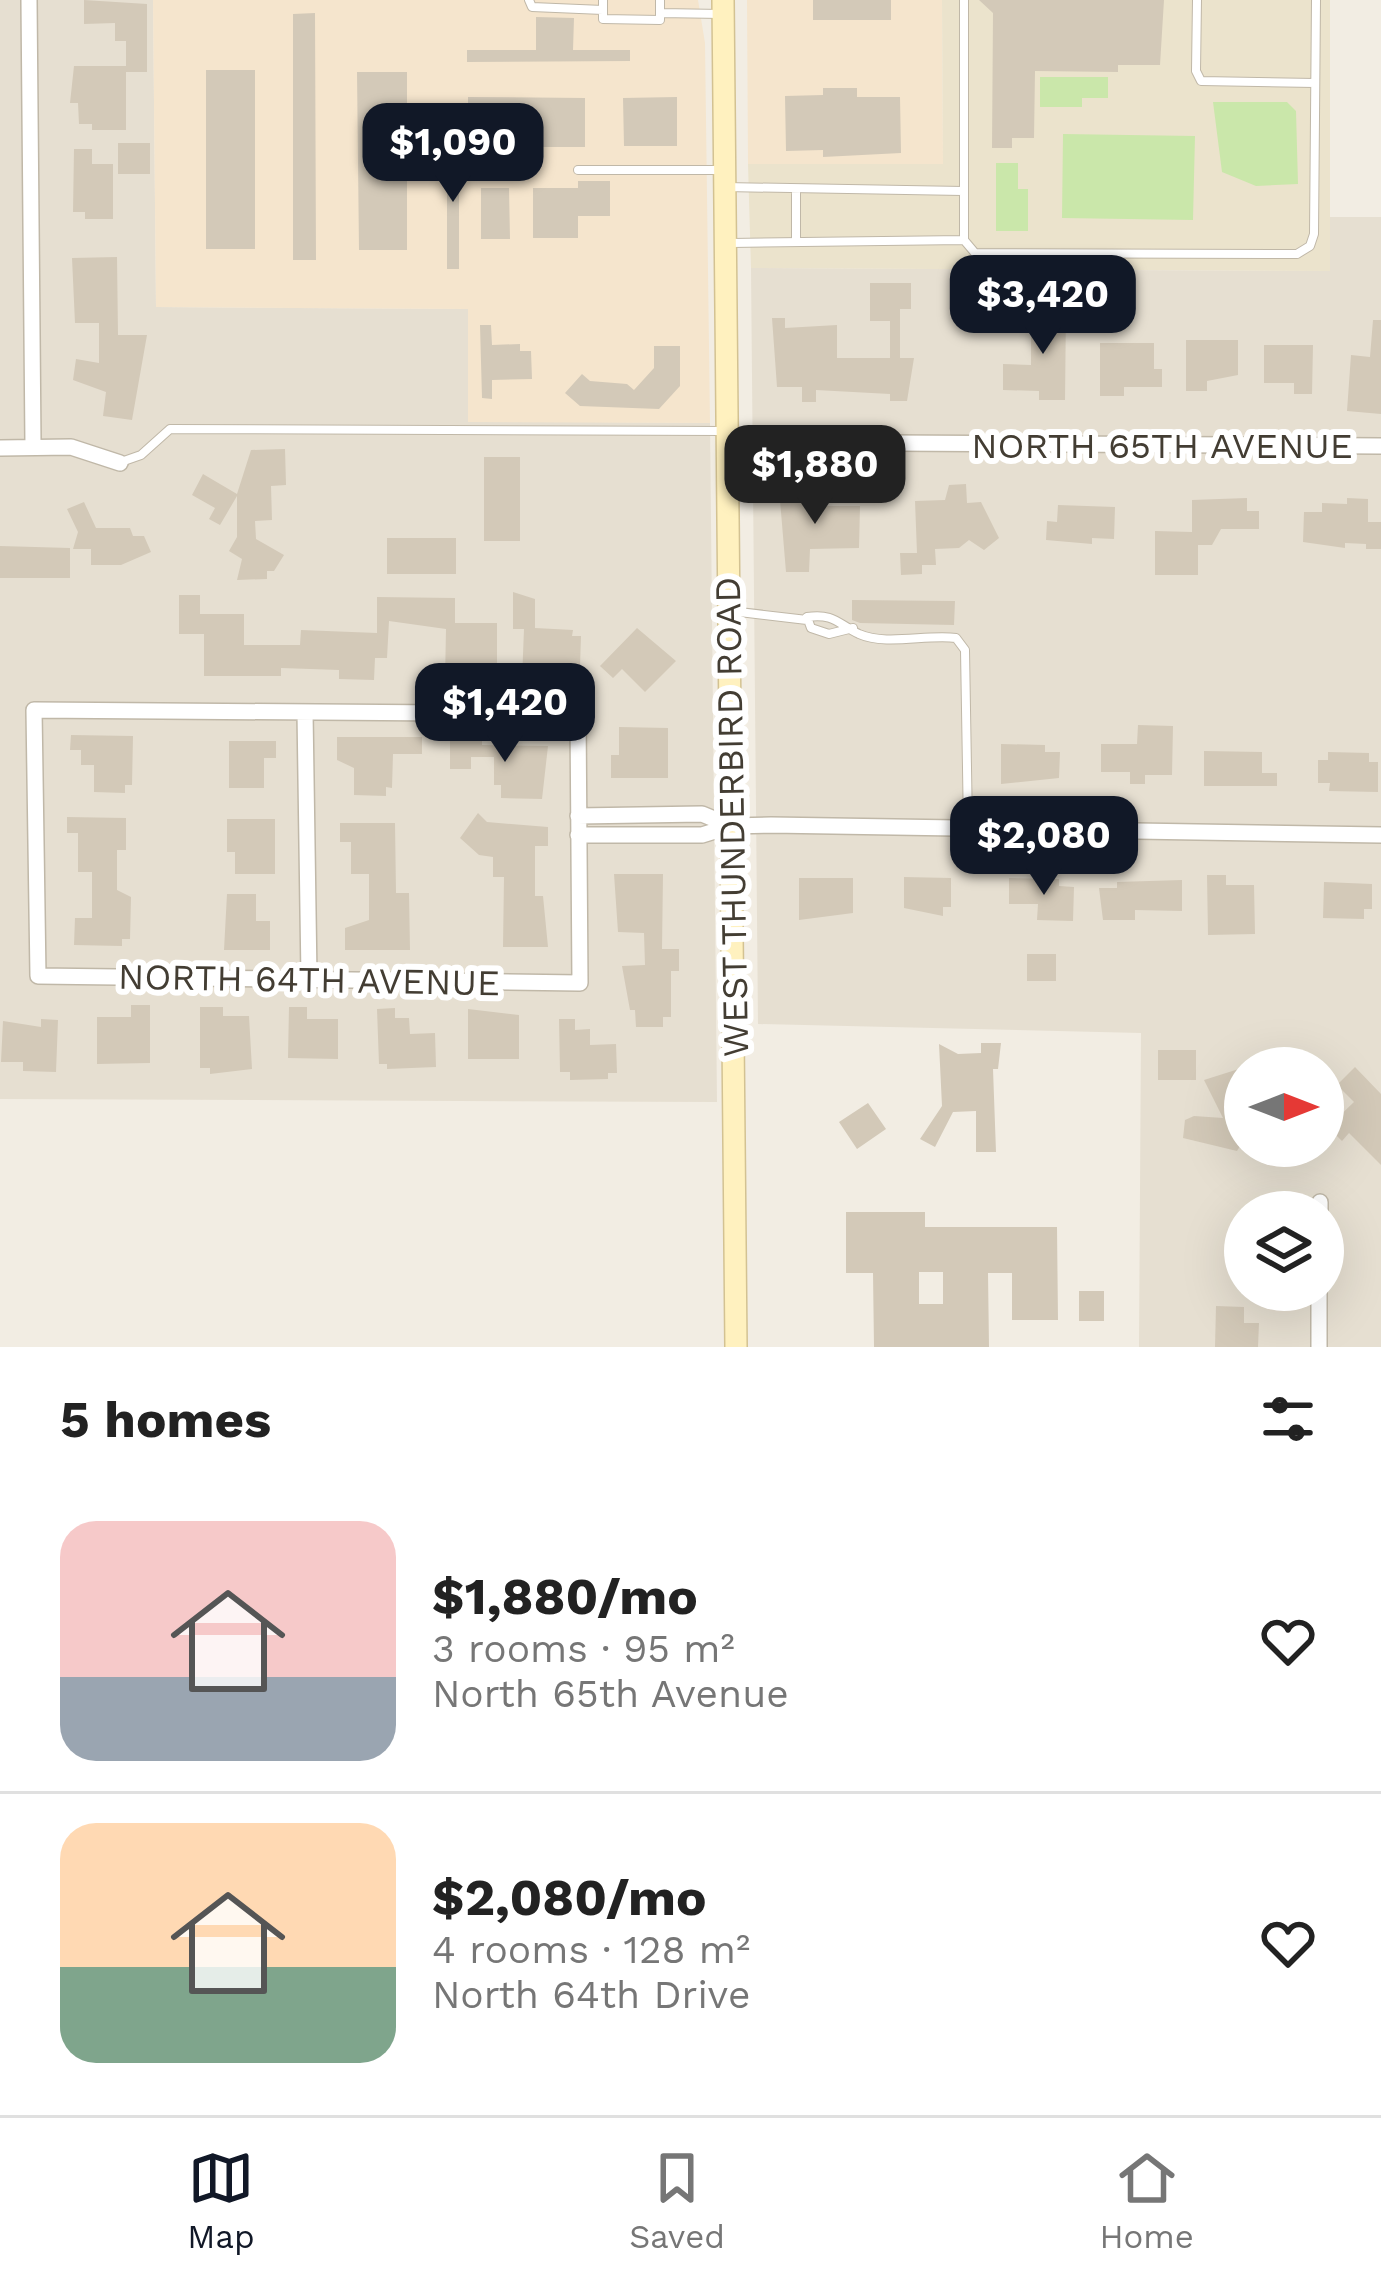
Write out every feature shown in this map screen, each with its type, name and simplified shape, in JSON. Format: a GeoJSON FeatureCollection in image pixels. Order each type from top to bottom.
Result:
{"type":"FeatureCollection","features":[{"type":"Feature","properties":{"kind":"main road","name":"WEST THUNDERBIRD ROAD"},"geometry":{"type":"LineString","coordinates":[[723,7],[736,1347]]}},
{"type":"Feature","properties":{"kind":"street"},"geometry":{"type":"LineString","coordinates":[[29,0],[33,444]]}},
{"type":"Feature","properties":{"kind":"street","name":"NORTH 65TH AVENUE"},"geometry":{"type":"LineString","coordinates":[[727,436],[1381,446]]}},
{"type":"Feature","properties":{"kind":"street"},"geometry":{"type":"LineString","coordinates":[[0,448],[71,447],[120,463]]}},
{"type":"Feature","properties":{"kind":"street","name":"NORTH 64TH AVENUE"},"geometry":{"type":"LineString","coordinates":[[305,712],[34,710],[38,976],[580,983],[578,835]]}},
{"type":"Feature","properties":{"kind":"street"},"geometry":{"type":"LineString","coordinates":[[309,977],[305,712],[578,714],[578,835],[702,835],[731,826],[1381,835]]}},
{"type":"Feature","properties":{"kind":"street"},"geometry":{"type":"LineString","coordinates":[[578,816],[702,814],[731,826]]}},
{"type":"Feature","properties":{"kind":"street"},"geometry":{"type":"LineString","coordinates":[[642,815],[642,835]]}},
{"type":"Feature","properties":{"kind":"street"},"geometry":{"type":"LineString","coordinates":[[1319,1311],[1319,1347]]}},
{"type":"Feature","properties":{"kind":"lane"},"geometry":{"type":"LineString","coordinates":[[529,0],[532,7],[603,5],[603,19],[660,20],[660,0]]}},
{"type":"Feature","properties":{"kind":"lane"},"geometry":{"type":"LineString","coordinates":[[964,0],[964,240],[975,253],[1297,254],[1310,246],[1314,234],[1316,0]]}},
{"type":"Feature","properties":{"kind":"lane"},"geometry":{"type":"LineString","coordinates":[[1197,0],[1196,71],[1202,81],[1315,83]]}},
{"type":"Feature","properties":{"kind":"lane"},"geometry":{"type":"LineString","coordinates":[[660,13],[723,7]]}},
{"type":"Feature","properties":{"kind":"lane"},"geometry":{"type":"LineString","coordinates":[[578,170],[725,178],[796,190],[963,190]]}},
{"type":"Feature","properties":{"kind":"lane"},"geometry":{"type":"LineString","coordinates":[[796,190],[796,241]]}},
{"type":"Feature","properties":{"kind":"lane"},"geometry":{"type":"LineString","coordinates":[[725,243],[964,240]]}},
{"type":"Feature","properties":{"kind":"lane"},"geometry":{"type":"LineString","coordinates":[[120,463],[141,455],[170,429],[727,436]]}},
{"type":"Feature","properties":{"kind":"lane"},"geometry":{"type":"LineString","coordinates":[[729,611],[807,620],[839,617],[880,638],[956,638],[965,650],[968,829]]}},
{"type":"Feature","properties":{"kind":"lane"},"geometry":{"type":"LineString","coordinates":[[807,620],[811,628],[829,634],[853,628]]}},
{"type":"Feature","properties":{"kind":"shaded area"},"geometry":{"type":"Polygon","coordinates":[[[0,0],[153,0],[156,307],[469,309],[468,421],[710,423],[717,1102],[0,1099],[0,0]]]}},
{"type":"Feature","properties":{"kind":"shaded area"},"geometry":{"type":"Polygon","coordinates":[[[153,0],[698,0],[705,43],[710,423],[468,422],[468,309],[156,307],[153,0]]]}},
{"type":"Feature","properties":{"kind":"shaded area"},"geometry":{"type":"Polygon","coordinates":[[[747,0],[942,0],[943,164],[748,164],[747,0]]]}},
{"type":"Feature","properties":{"kind":"shaded area"},"geometry":{"type":"Polygon","coordinates":[[[942,0],[1330,0],[1330,271],[751,268],[748,164],[943,164],[942,0]]]}},
{"type":"Feature","properties":{"kind":"shaded area"},"geometry":{"type":"Polygon","coordinates":[[[1330,217],[1381,217],[1381,1347],[1139,1347],[1141,1033],[758,1024],[751,268],[1329,271],[1330,217]]]}},
{"type":"Feature","properties":{"kind":"green space"},"geometry":{"type":"Polygon","coordinates":[[[1040,77],[1108,77],[1108,98],[1082,98],[1082,107],[1040,107],[1040,77]]]}},
{"type":"Feature","properties":{"kind":"green space"},"geometry":{"type":"Polygon","coordinates":[[[1213,102],[1287,102],[1296,111],[1298,184],[1256,186],[1222,172],[1213,102]]]}},
{"type":"Feature","properties":{"kind":"green space"},"geometry":{"type":"Polygon","coordinates":[[[1063,134],[1195,136],[1193,220],[1062,218],[1063,134]]]}},
{"type":"Feature","properties":{"kind":"green space"},"geometry":{"type":"Polygon","coordinates":[[[996,163],[1018,163],[1018,189],[1028,189],[1028,231],[996,231],[996,163]]]}},
{"type":"Feature","properties":{"kind":"building"},"geometry":{"type":"Polygon","coordinates":[[[84,0],[147,4],[147,72],[126,72],[126,130],[92,130],[92,124],[79,124],[78,103],[70,103],[74,66],[126,66],[126,41],[115,41],[115,23],[84,24],[84,0]]]}},
{"type":"Feature","properties":{"kind":"building"},"geometry":{"type":"Polygon","coordinates":[[[813,0],[891,0],[891,20],[813,20],[813,0]]]}},
{"type":"Feature","properties":{"kind":"building"},"geometry":{"type":"Polygon","coordinates":[[[979,0],[1164,0],[1160,65],[1118,65],[1118,72],[1035,71],[1034,138],[1012,138],[1012,148],[992,148],[993,13],[979,0]]]}},
{"type":"Feature","properties":{"kind":"building"},"geometry":{"type":"Polygon","coordinates":[[[315,13],[316,260],[293,260],[293,14],[315,13]]]}},
{"type":"Feature","properties":{"kind":"building"},"geometry":{"type":"Polygon","coordinates":[[[536,17],[574,18],[573,50],[630,50],[630,61],[467,62],[467,50],[536,50],[536,17]]]}},
{"type":"Feature","properties":{"kind":"building"},"geometry":{"type":"Polygon","coordinates":[[[206,70],[255,70],[255,249],[206,249],[206,70]]]}},
{"type":"Feature","properties":{"kind":"building"},"geometry":{"type":"Polygon","coordinates":[[[357,72],[407,72],[407,250],[359,250],[357,72]]]}},
{"type":"Feature","properties":{"kind":"building"},"geometry":{"type":"Polygon","coordinates":[[[823,88],[857,88],[857,97],[900,97],[901,153],[823,157],[823,150],[786,151],[785,96],[823,95],[823,88]]]}},
{"type":"Feature","properties":{"kind":"building"},"geometry":{"type":"Polygon","coordinates":[[[468,97],[585,98],[585,147],[468,147],[468,97]]]}},
{"type":"Feature","properties":{"kind":"building"},"geometry":{"type":"Polygon","coordinates":[[[677,97],[677,146],[624,146],[623,98],[677,97]]]}},
{"type":"Feature","properties":{"kind":"building"},"geometry":{"type":"Polygon","coordinates":[[[447,141],[459,141],[459,269],[447,269],[447,141]]]}},
{"type":"Feature","properties":{"kind":"building"},"geometry":{"type":"Polygon","coordinates":[[[118,143],[150,143],[150,174],[118,174],[118,143]]]}},
{"type":"Feature","properties":{"kind":"building"},"geometry":{"type":"Polygon","coordinates":[[[74,149],[92,149],[92,164],[113,164],[113,219],[85,219],[85,212],[73,212],[74,149]]]}},
{"type":"Feature","properties":{"kind":"building"},"geometry":{"type":"Polygon","coordinates":[[[578,181],[610,181],[610,216],[578,216],[578,238],[533,238],[533,188],[578,188],[578,181]]]}},
{"type":"Feature","properties":{"kind":"building"},"geometry":{"type":"Polygon","coordinates":[[[481,188],[509,188],[510,239],[481,239],[481,188]]]}},
{"type":"Feature","properties":{"kind":"building"},"geometry":{"type":"Polygon","coordinates":[[[117,257],[118,335],[147,335],[132,420],[103,416],[106,392],[73,380],[76,359],[99,363],[99,323],[75,323],[72,258],[117,257]]]}},
{"type":"Feature","properties":{"kind":"building"},"geometry":{"type":"Polygon","coordinates":[[[870,283],[911,283],[911,309],[900,309],[900,358],[914,358],[907,401],[890,401],[890,394],[816,390],[816,402],[802,402],[802,387],[777,387],[772,318],[785,318],[785,328],[837,325],[837,358],[890,358],[890,321],[870,321],[870,283]]]}},
{"type":"Feature","properties":{"kind":"building"},"geometry":{"type":"Polygon","coordinates":[[[1031,308],[1066,308],[1065,400],[1039,400],[1039,391],[1003,390],[1003,364],[1031,365],[1031,308]]]}},
{"type":"Feature","properties":{"kind":"building"},"geometry":{"type":"Polygon","coordinates":[[[1373,320],[1381,320],[1381,414],[1347,411],[1351,355],[1370,357],[1373,320]]]}},
{"type":"Feature","properties":{"kind":"building"},"geometry":{"type":"Polygon","coordinates":[[[480,325],[491,325],[492,345],[520,344],[520,351],[531,351],[532,379],[492,380],[492,399],[482,398],[480,325]]]}},
{"type":"Feature","properties":{"kind":"building"},"geometry":{"type":"Polygon","coordinates":[[[1186,340],[1238,340],[1238,375],[1207,381],[1207,391],[1186,391],[1186,340]]]}},
{"type":"Feature","properties":{"kind":"building"},"geometry":{"type":"Polygon","coordinates":[[[1100,343],[1154,343],[1154,369],[1162,369],[1162,387],[1124,387],[1124,396],[1100,396],[1100,343]]]}},
{"type":"Feature","properties":{"kind":"building"},"geometry":{"type":"Polygon","coordinates":[[[1264,345],[1313,345],[1312,394],[1294,394],[1294,383],[1264,383],[1264,345]]]}},
{"type":"Feature","properties":{"kind":"building"},"geometry":{"type":"Polygon","coordinates":[[[654,346],[680,346],[680,386],[659,409],[580,406],[565,393],[582,374],[590,381],[627,384],[634,390],[654,368],[654,346]]]}},
{"type":"Feature","properties":{"kind":"building"},"geometry":{"type":"Polygon","coordinates":[[[285,449],[286,485],[271,486],[272,520],[255,521],[256,539],[284,555],[274,571],[267,571],[267,579],[237,580],[242,559],[229,551],[237,537],[237,496],[220,525],[209,519],[215,508],[192,495],[203,474],[237,494],[251,450],[285,449]]]}},
{"type":"Feature","properties":{"kind":"building"},"geometry":{"type":"Polygon","coordinates":[[[484,457],[520,457],[520,541],[484,541],[484,457]]]}},
{"type":"Feature","properties":{"kind":"building"},"geometry":{"type":"Polygon","coordinates":[[[966,484],[967,503],[981,502],[999,538],[984,550],[969,540],[959,548],[935,549],[936,565],[922,565],[922,574],[901,575],[900,553],[917,553],[915,501],[945,500],[949,485],[966,484]]]}},
{"type":"Feature","properties":{"kind":"building"},"geometry":{"type":"Polygon","coordinates":[[[779,488],[804,488],[805,496],[819,496],[819,506],[860,506],[859,548],[810,549],[809,572],[786,572],[779,488]]]}},
{"type":"Feature","properties":{"kind":"building"},"geometry":{"type":"Polygon","coordinates":[[[1247,498],[1247,511],[1259,511],[1259,529],[1221,529],[1212,545],[1198,545],[1198,575],[1155,575],[1155,531],[1192,532],[1192,500],[1247,498]]]}},
{"type":"Feature","properties":{"kind":"building"},"geometry":{"type":"Polygon","coordinates":[[[1347,498],[1368,499],[1368,522],[1381,522],[1381,549],[1366,549],[1366,544],[1345,543],[1345,548],[1303,542],[1304,512],[1322,512],[1322,503],[1347,504],[1347,498]]]}},
{"type":"Feature","properties":{"kind":"building"},"geometry":{"type":"Polygon","coordinates":[[[84,502],[96,528],[130,528],[133,536],[144,536],[151,552],[121,565],[91,565],[91,549],[73,549],[78,532],[67,509],[84,502]]]}},
{"type":"Feature","properties":{"kind":"building"},"geometry":{"type":"Polygon","coordinates":[[[1058,505],[1115,507],[1114,539],[1092,538],[1092,544],[1046,540],[1047,521],[1057,522],[1058,505]]]}},
{"type":"Feature","properties":{"kind":"building"},"geometry":{"type":"Polygon","coordinates":[[[387,538],[456,538],[456,574],[387,574],[387,538]]]}},
{"type":"Feature","properties":{"kind":"building"},"geometry":{"type":"Polygon","coordinates":[[[0,546],[70,548],[70,578],[0,578],[0,546]]]}},
{"type":"Feature","properties":{"kind":"building"},"geometry":{"type":"Polygon","coordinates":[[[513,592],[535,599],[535,628],[573,630],[572,636],[581,636],[580,666],[553,665],[552,681],[522,680],[524,629],[513,629],[513,592]]]}},
{"type":"Feature","properties":{"kind":"building"},"geometry":{"type":"Polygon","coordinates":[[[179,595],[200,595],[200,614],[244,614],[244,645],[300,645],[301,630],[377,633],[377,597],[455,598],[455,623],[497,623],[497,669],[463,669],[463,680],[445,680],[446,629],[389,621],[387,658],[375,658],[374,680],[339,679],[339,670],[281,668],[281,676],[204,676],[204,634],[179,634],[179,595]]]}},
{"type":"Feature","properties":{"kind":"building"},"geometry":{"type":"Polygon","coordinates":[[[852,600],[955,601],[954,625],[860,623],[852,620],[852,600]]]}},
{"type":"Feature","properties":{"kind":"building"},"geometry":{"type":"Polygon","coordinates":[[[637,628],[676,661],[645,692],[622,669],[613,678],[600,666],[637,628]]]}},
{"type":"Feature","properties":{"kind":"building"},"geometry":{"type":"Polygon","coordinates":[[[1138,725],[1173,726],[1172,775],[1145,775],[1145,784],[1130,784],[1130,772],[1101,772],[1101,744],[1137,744],[1138,725]]]}},
{"type":"Feature","properties":{"kind":"building"},"geometry":{"type":"Polygon","coordinates":[[[619,727],[668,728],[668,778],[611,778],[611,755],[619,755],[619,727]]]}},
{"type":"Feature","properties":{"kind":"building"},"geometry":{"type":"Polygon","coordinates":[[[71,735],[133,736],[132,785],[125,785],[125,793],[94,792],[94,765],[81,765],[81,750],[70,750],[71,735]]]}},
{"type":"Feature","properties":{"kind":"building"},"geometry":{"type":"Polygon","coordinates":[[[450,736],[482,736],[482,745],[548,746],[542,799],[501,798],[501,785],[494,785],[494,757],[471,757],[471,769],[450,769],[450,736]]]}},
{"type":"Feature","properties":{"kind":"building"},"geometry":{"type":"Polygon","coordinates":[[[337,737],[422,737],[422,754],[393,754],[392,788],[386,787],[386,796],[354,795],[354,768],[337,760],[337,737]]]}},
{"type":"Feature","properties":{"kind":"building"},"geometry":{"type":"Polygon","coordinates":[[[229,741],[276,741],[276,758],[264,758],[264,788],[229,788],[229,741]]]}},
{"type":"Feature","properties":{"kind":"building"},"geometry":{"type":"Polygon","coordinates":[[[1001,744],[1045,745],[1045,752],[1060,752],[1059,778],[1001,784],[1001,744]]]}},
{"type":"Feature","properties":{"kind":"building"},"geometry":{"type":"Polygon","coordinates":[[[1204,751],[1262,752],[1262,773],[1277,773],[1277,786],[1204,786],[1204,751]]]}},
{"type":"Feature","properties":{"kind":"building"},"geometry":{"type":"Polygon","coordinates":[[[1328,752],[1369,753],[1369,762],[1378,762],[1378,792],[1329,791],[1330,783],[1318,783],[1318,760],[1328,760],[1328,752]]]}},
{"type":"Feature","properties":{"kind":"building"},"geometry":{"type":"Polygon","coordinates":[[[478,813],[487,822],[548,827],[548,846],[535,846],[535,896],[543,896],[548,947],[503,947],[504,877],[493,877],[493,857],[479,855],[460,838],[478,813]]]}},
{"type":"Feature","properties":{"kind":"building"},"geometry":{"type":"Polygon","coordinates":[[[67,817],[126,818],[126,850],[117,850],[117,890],[131,897],[130,939],[122,939],[122,946],[74,945],[75,918],[92,918],[92,872],[78,872],[78,833],[67,833],[67,817]]]}},
{"type":"Feature","properties":{"kind":"building"},"geometry":{"type":"Polygon","coordinates":[[[227,819],[275,819],[275,874],[235,874],[235,852],[227,852],[227,819]]]}},
{"type":"Feature","properties":{"kind":"building"},"geometry":{"type":"Polygon","coordinates":[[[340,823],[395,823],[396,893],[409,893],[410,950],[345,950],[345,928],[369,920],[369,874],[351,874],[351,842],[340,842],[340,823]]]}},
{"type":"Feature","properties":{"kind":"building"},"geometry":{"type":"Polygon","coordinates":[[[614,874],[663,874],[662,949],[679,949],[679,971],[671,971],[671,1017],[663,1017],[663,1027],[636,1027],[635,1010],[630,1010],[622,966],[645,965],[644,933],[618,932],[614,874]]]}},
{"type":"Feature","properties":{"kind":"building"},"geometry":{"type":"Polygon","coordinates":[[[1207,875],[1226,875],[1226,885],[1254,885],[1255,934],[1208,935],[1207,875]]]}},
{"type":"Feature","properties":{"kind":"building"},"geometry":{"type":"Polygon","coordinates":[[[904,877],[951,878],[951,907],[943,907],[943,916],[904,908],[904,877]]]}},
{"type":"Feature","properties":{"kind":"building"},"geometry":{"type":"Polygon","coordinates":[[[799,878],[853,878],[853,913],[799,920],[799,878]]]}},
{"type":"Feature","properties":{"kind":"building"},"geometry":{"type":"Polygon","coordinates":[[[1009,878],[1059,879],[1059,886],[1074,887],[1073,921],[1037,920],[1038,904],[1009,904],[1009,878]]]}},
{"type":"Feature","properties":{"kind":"building"},"geometry":{"type":"Polygon","coordinates":[[[1182,880],[1182,911],[1135,910],[1135,920],[1103,920],[1099,888],[1117,888],[1117,882],[1182,880]]]}},
{"type":"Feature","properties":{"kind":"building"},"geometry":{"type":"Polygon","coordinates":[[[1324,882],[1372,884],[1372,909],[1364,909],[1364,919],[1323,918],[1324,882]]]}},
{"type":"Feature","properties":{"kind":"building"},"geometry":{"type":"Polygon","coordinates":[[[227,894],[256,894],[256,921],[270,921],[270,950],[224,950],[227,894]]]}},
{"type":"Feature","properties":{"kind":"building"},"geometry":{"type":"Polygon","coordinates":[[[1027,954],[1056,954],[1056,981],[1027,981],[1027,954]]]}},
{"type":"Feature","properties":{"kind":"building"},"geometry":{"type":"Polygon","coordinates":[[[131,1005],[150,1005],[150,1063],[97,1064],[97,1017],[131,1017],[131,1005]]]}},
{"type":"Feature","properties":{"kind":"building"},"geometry":{"type":"Polygon","coordinates":[[[200,1007],[223,1007],[223,1016],[249,1016],[252,1069],[210,1074],[210,1068],[200,1068],[200,1007]]]}},
{"type":"Feature","properties":{"kind":"building"},"geometry":{"type":"Polygon","coordinates":[[[289,1007],[307,1007],[307,1019],[338,1019],[338,1059],[288,1058],[289,1007]]]}},
{"type":"Feature","properties":{"kind":"building"},"geometry":{"type":"Polygon","coordinates":[[[395,1008],[395,1018],[409,1018],[410,1034],[435,1033],[436,1067],[387,1069],[387,1064],[379,1064],[377,1009],[395,1008]]]}},
{"type":"Feature","properties":{"kind":"building"},"geometry":{"type":"Polygon","coordinates":[[[468,1009],[519,1015],[519,1059],[468,1059],[468,1009]]]}},
{"type":"Feature","properties":{"kind":"building"},"geometry":{"type":"Polygon","coordinates":[[[41,1019],[58,1020],[56,1072],[23,1071],[23,1062],[1,1062],[3,1021],[41,1027],[41,1019]]]}},
{"type":"Feature","properties":{"kind":"building"},"geometry":{"type":"Polygon","coordinates":[[[559,1019],[575,1019],[575,1030],[590,1029],[590,1045],[616,1044],[617,1073],[608,1073],[608,1079],[570,1080],[570,1072],[560,1072],[559,1019]]]}},
{"type":"Feature","properties":{"kind":"building"},"geometry":{"type":"Polygon","coordinates":[[[981,1043],[1001,1043],[998,1069],[993,1069],[996,1152],[976,1152],[976,1111],[953,1112],[935,1147],[920,1139],[942,1106],[939,1044],[958,1054],[981,1053],[981,1043]]]}},
{"type":"Feature","properties":{"kind":"building"},"geometry":{"type":"Polygon","coordinates":[[[1158,1050],[1196,1050],[1196,1080],[1158,1080],[1158,1050]]]}},
{"type":"Feature","properties":{"kind":"building"},"geometry":{"type":"Polygon","coordinates":[[[1355,1067],[1381,1094],[1381,1165],[1349,1133],[1344,1139],[1344,1112],[1354,1102],[1344,1092],[1344,1078],[1355,1067]]]}},
{"type":"Feature","properties":{"kind":"building"},"geometry":{"type":"Polygon","coordinates":[[[1224,1074],[1224,1148],[1183,1138],[1185,1120],[1223,1118],[1204,1080],[1224,1074]]]}},
{"type":"Feature","properties":{"kind":"building"},"geometry":{"type":"Polygon","coordinates":[[[868,1103],[886,1129],[857,1149],[839,1122],[868,1103]]]}},
{"type":"Feature","properties":{"kind":"building"},"geometry":{"type":"Polygon","coordinates":[[[846,1212],[925,1212],[925,1227],[1057,1227],[1058,1320],[1012,1320],[1012,1273],[988,1273],[989,1347],[874,1347],[873,1273],[846,1273],[846,1212]],[[919,1272],[919,1304],[943,1304],[943,1272],[919,1272]]]}},
{"type":"Feature","properties":{"kind":"building"},"geometry":{"type":"Polygon","coordinates":[[[1079,1291],[1104,1291],[1104,1321],[1079,1321],[1079,1291]]]}},
{"type":"Feature","properties":{"kind":"building"},"geometry":{"type":"Polygon","coordinates":[[[1216,1306],[1244,1311],[1244,1323],[1259,1323],[1258,1347],[1215,1347],[1216,1306]]]}}]}
